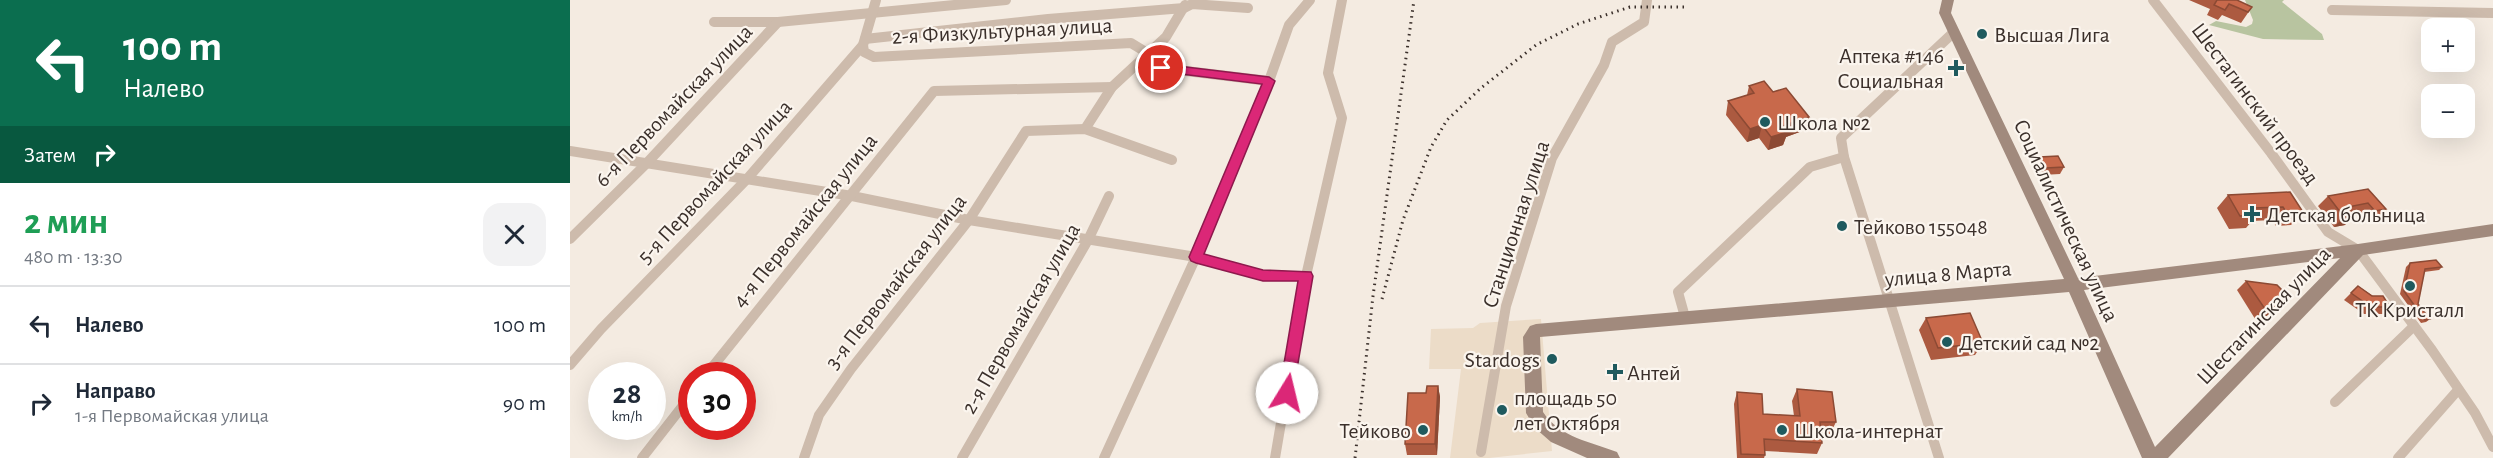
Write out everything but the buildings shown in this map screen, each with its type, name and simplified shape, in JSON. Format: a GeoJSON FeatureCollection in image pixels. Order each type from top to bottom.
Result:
{"type":"FeatureCollection","features":[{"type":"Feature","properties":{"kind":"street","name":"5-я Первомайская улица"},"geometry":{"type":"LineString","coordinates":[[570,365],[601,329],[747,179],[864,42],[876,0]]}},
{"type":"Feature","properties":{"kind":"street"},"geometry":{"type":"LineString","coordinates":[[714,22],[778,22],[1006,0]]}},
{"type":"Feature","properties":{"kind":"street"},"geometry":{"type":"LineString","coordinates":[[1104,458],[1196,257],[1269,81],[1289,25],[1310,0]]}},
{"type":"Feature","properties":{"kind":"street"},"geometry":{"type":"LineString","coordinates":[[1275,458],[1306,276],[1342,118],[1328,73],[1342,0]]}},
{"type":"Feature","properties":{"kind":"street","name":"Станционная улица"},"geometry":{"type":"LineString","coordinates":[[1481,452],[1506,306],[1552,158],[1604,65],[1612,42],[1644,22],[1647,0]]}},
{"type":"Feature","properties":{"kind":"street","name":"Социалистическая улица"},"geometry":{"type":"LineString","coordinates":[[1948,0],[1945,13],[2074,285],[2151,458]]}},
{"type":"Feature","properties":{"kind":"street","name":"Шестагинский проезд"},"geometry":{"type":"LineString","coordinates":[[2152,0],[2271,153],[2328,232],[2358,250]]}},
{"type":"Feature","properties":{"kind":"street"},"geometry":{"type":"LineString","coordinates":[[864,42],[1186,4],[1248,8]]}},
{"type":"Feature","properties":{"kind":"street"},"geometry":{"type":"LineString","coordinates":[[1172,159],[1085,129],[1112,87],[1167,37],[1186,4]]}},
{"type":"Feature","properties":{"kind":"street"},"geometry":{"type":"LineString","coordinates":[[2332,10],[2493,13]]}},
{"type":"Feature","properties":{"kind":"street","name":"6-я Первомайская улица"},"geometry":{"type":"LineString","coordinates":[[570,239],[646,164],[778,22]]}},
{"type":"Feature","properties":{"kind":"street"},"geometry":{"type":"LineString","coordinates":[[1939,458],[1844,157],[1841,138],[1954,32]]}},
{"type":"Feature","properties":{"kind":"street","name":"2-я Физкультурная улица"},"geometry":{"type":"LineString","coordinates":[[864,42],[864,52],[874,57],[1131,43],[1149,54]]}},
{"type":"Feature","properties":{"kind":"street"},"geometry":{"type":"LineString","coordinates":[[1149,54],[1150,62],[1161,68],[1269,81]]}},
{"type":"Feature","properties":{"kind":"street","name":"4-я Первомайская улица"},"geometry":{"type":"LineString","coordinates":[[717,362],[852,196],[934,90],[1112,87]]}},
{"type":"Feature","properties":{"kind":"street","name":"3-я Первомайская улица"},"geometry":{"type":"LineString","coordinates":[[804,458],[819,415],[851,369],[969,220],[1026,131],[1085,129]]}},
{"type":"Feature","properties":{"kind":"street"},"geometry":{"type":"LineString","coordinates":[[570,152],[852,196],[969,220],[1196,257],[1263,276],[1306,276]]}},
{"type":"Feature","properties":{"kind":"street"},"geometry":{"type":"LineString","coordinates":[[1685,317],[1678,292],[1810,167],[1844,157]]}},
{"type":"Feature","properties":{"kind":"street","name":"2-я Первомайская улица"},"geometry":{"type":"LineString","coordinates":[[962,458],[1088,240],[1109,196]]}},
{"type":"Feature","properties":{"kind":"street","name":"Шестагинская улица"},"geometry":{"type":"LineString","coordinates":[[2156,458],[2358,250],[2400,242],[2493,231]]}},
{"type":"Feature","properties":{"kind":"street"},"geometry":{"type":"LineString","coordinates":[[2358,250],[2488,429],[2493,447]]}},
{"type":"Feature","properties":{"kind":"street","name":"улица 8 Марта"},"geometry":{"type":"LineString","coordinates":[[1611,458],[1549,432],[1538,422],[1535,413],[1531,338],[1533,333],[1540,329],[2074,285],[2358,250]]}},
{"type":"Feature","properties":{"kind":"street"},"geometry":{"type":"LineString","coordinates":[[2335,402],[2414,326]]}},
{"type":"Feature","properties":{"kind":"street"},"geometry":{"type":"LineString","coordinates":[[2398,458],[2458,390]]}},
{"type":"Feature","properties":{"kind":"street"},"geometry":{"type":"LineString","coordinates":[[642,458],[678,412]]}},
{"type":"Feature","properties":{"kind":"green space"},"geometry":{"type":"Polygon","coordinates":[[[2245,0],[2284,0],[2282,2],[2322,34],[2324,40],[2263,39],[2209,25],[2216,21],[2246,27],[2252,24],[2253,20],[2245,0]]]}},
{"type":"Feature","properties":{"kind":"shaded area","name":"площадь 50 лет Октября"},"geometry":{"type":"Polygon","coordinates":[[[1541,319],[1552,451],[1489,458],[1450,458],[1461,369],[1429,369],[1431,329],[1473,328],[1480,323],[1541,319]]]}},
{"type":"Feature","properties":{"kind":"railway"},"geometry":{"type":"LineString","coordinates":[[1355,458],[1373,296],[1414,0]]}},
{"type":"Feature","properties":{"kind":"railway"},"geometry":{"type":"LineString","coordinates":[[1382,299],[1403,220],[1431,147],[1447,120],[1481,88],[1536,45],[1578,24],[1630,7],[1686,7]]}},
{"type":"Feature","properties":{"kind":"place","name":"Высшая Лига"},"geometry":{"type":"Point","coordinates":[1982,34]}},
{"type":"Feature","properties":{"kind":"place","name":"Аптека #146 Социальная"},"geometry":{"type":"Point","coordinates":[1956,68]}},
{"type":"Feature","properties":{"kind":"place","name":"Школа №2"},"geometry":{"type":"Point","coordinates":[1765,122]}},
{"type":"Feature","properties":{"kind":"place","name":"Детская больница"},"geometry":{"type":"Point","coordinates":[2252,214]}},
{"type":"Feature","properties":{"kind":"place","name":"Тейково 155048"},"geometry":{"type":"Point","coordinates":[1842,226]}},
{"type":"Feature","properties":{"kind":"place","name":"ТК Кристалл"},"geometry":{"type":"Point","coordinates":[2410,286]}},
{"type":"Feature","properties":{"kind":"place","name":"Детский сад №2"},"geometry":{"type":"Point","coordinates":[1947,342]}},
{"type":"Feature","properties":{"kind":"place","name":"Stardogs"},"geometry":{"type":"Point","coordinates":[1552,359]}},
{"type":"Feature","properties":{"kind":"place","name":"Антей"},"geometry":{"type":"Point","coordinates":[1615,372]}},
{"type":"Feature","properties":{"kind":"place","name":"площадь 50 лет Октября"},"geometry":{"type":"Point","coordinates":[1502,410]}},
{"type":"Feature","properties":{"kind":"place","name":"Тейково"},"geometry":{"type":"Point","coordinates":[1423,430]}},
{"type":"Feature","properties":{"kind":"place","name":"Школа-интернат"},"geometry":{"type":"Point","coordinates":[1782,430]}},
{"type":"Feature","properties":{"kind":"route"},"geometry":{"type":"LineString","coordinates":[[1161,68],[1269,81],[1196,257],[1263,276],[1306,276],[1287,393]]}}]}
